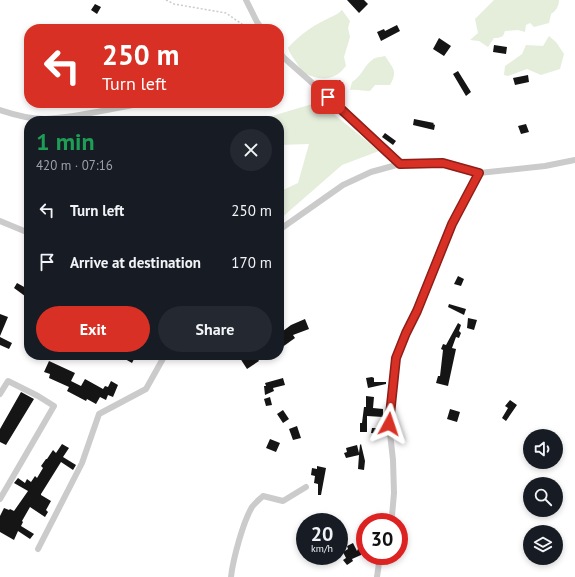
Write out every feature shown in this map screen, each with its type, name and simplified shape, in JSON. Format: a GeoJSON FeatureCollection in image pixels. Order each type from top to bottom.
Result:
{"type":"FeatureCollection","features":[{"type":"Feature","properties":{"kind":"street"},"geometry":{"type":"LineString","coordinates":[[246,0],[258,24]]}},
{"type":"Feature","properties":{"kind":"street"},"geometry":{"type":"LineString","coordinates":[[284,58],[400,164]]}},
{"type":"Feature","properties":{"kind":"street"},"geometry":{"type":"LineString","coordinates":[[67,116],[118,108]]}},
{"type":"Feature","properties":{"kind":"street"},"geometry":{"type":"LineString","coordinates":[[0,110],[27,116]]}},
{"type":"Feature","properties":{"kind":"street"},"geometry":{"type":"LineString","coordinates":[[284,226],[343,185],[370,172],[400,164],[443,163],[479,173],[545,166],[575,160]]}},
{"type":"Feature","properties":{"kind":"street"},"geometry":{"type":"LineString","coordinates":[[392,513],[394,493],[393,460],[389,424],[396,358],[417,311],[452,224],[479,173]]}},
{"type":"Feature","properties":{"kind":"street"},"geometry":{"type":"LineString","coordinates":[[0,221],[24,231]]}},
{"type":"Feature","properties":{"kind":"street"},"geometry":{"type":"LineString","coordinates":[[38,549],[82,463],[99,414],[146,389],[162,360]]}},
{"type":"Feature","properties":{"kind":"street"},"geometry":{"type":"LineString","coordinates":[[0,394],[8,381],[54,406],[0,499]]}},
{"type":"Feature","properties":{"kind":"street"},"geometry":{"type":"LineString","coordinates":[[231,577],[233,559],[247,517],[253,506],[263,496],[283,501],[306,487]]}},
{"type":"Feature","properties":{"kind":"street"},"geometry":{"type":"LineString","coordinates":[[377,577],[379,565]]}},
{"type":"Feature","properties":{"kind":"path"},"geometry":{"type":"LineString","coordinates":[[166,0],[174,4],[226,12],[242,24]]}},
{"type":"Feature","properties":{"kind":"green space"},"geometry":{"type":"Polygon","coordinates":[[[494,0],[559,0],[557,8],[551,14],[549,23],[534,27],[530,23],[526,25],[525,32],[518,30],[505,31],[503,36],[494,38],[488,47],[479,41],[470,40],[478,33],[475,19],[494,0]]]}},
{"type":"Feature","properties":{"kind":"green space"},"geometry":{"type":"Polygon","coordinates":[[[342,10],[350,21],[348,28],[350,37],[344,57],[346,66],[336,75],[325,78],[313,77],[301,72],[288,48],[295,40],[318,23],[342,10]]]}},
{"type":"Feature","properties":{"kind":"green space"},"geometry":{"type":"Polygon","coordinates":[[[549,36],[556,42],[564,54],[560,69],[541,75],[527,69],[508,76],[504,75],[505,66],[522,54],[526,45],[543,46],[549,36]]]}},
{"type":"Feature","properties":{"kind":"green space"},"geometry":{"type":"Polygon","coordinates":[[[385,56],[394,70],[394,76],[390,85],[375,85],[370,91],[350,90],[352,82],[358,77],[369,62],[375,58],[385,56]]]}},
{"type":"Feature","properties":{"kind":"green space"},"geometry":{"type":"Polygon","coordinates":[[[319,102],[379,151],[342,165],[284,216],[284,190],[298,183],[309,144],[284,145],[284,116],[272,116],[319,102]]]}},
{"type":"Feature","properties":{"kind":"building"},"geometry":{"type":"Polygon","coordinates":[[[347,0],[364,0],[368,4],[359,13],[347,0]]]}},
{"type":"Feature","properties":{"kind":"building"},"geometry":{"type":"Polygon","coordinates":[[[95,4],[101,7],[97,14],[91,10],[95,4]]]}},
{"type":"Feature","properties":{"kind":"building"},"geometry":{"type":"Polygon","coordinates":[[[397,25],[400,31],[381,41],[377,32],[384,29],[385,31],[397,25]]]}},
{"type":"Feature","properties":{"kind":"building"},"geometry":{"type":"Polygon","coordinates":[[[439,38],[451,46],[444,56],[433,49],[439,38]]]}},
{"type":"Feature","properties":{"kind":"building"},"geometry":{"type":"Polygon","coordinates":[[[494,45],[507,47],[506,54],[493,52],[494,45]]]}},
{"type":"Feature","properties":{"kind":"building"},"geometry":{"type":"Polygon","coordinates":[[[458,71],[471,92],[466,96],[453,74],[458,71]]]}},
{"type":"Feature","properties":{"kind":"building"},"geometry":{"type":"Polygon","coordinates":[[[528,75],[529,82],[515,85],[513,78],[528,75]]]}},
{"type":"Feature","properties":{"kind":"building"},"geometry":{"type":"Polygon","coordinates":[[[340,80],[344,86],[338,90],[334,83],[340,80]]]}},
{"type":"Feature","properties":{"kind":"building"},"geometry":{"type":"Polygon","coordinates":[[[414,119],[434,123],[434,130],[413,125],[414,119]]]}},
{"type":"Feature","properties":{"kind":"building"},"geometry":{"type":"Polygon","coordinates":[[[526,124],[529,132],[521,134],[518,126],[526,124]]]}},
{"type":"Feature","properties":{"kind":"building"},"geometry":{"type":"Polygon","coordinates":[[[385,133],[396,141],[393,145],[382,137],[385,133]]]}},
{"type":"Feature","properties":{"kind":"building"},"geometry":{"type":"Polygon","coordinates":[[[458,276],[464,279],[461,286],[454,284],[458,276]]]}},
{"type":"Feature","properties":{"kind":"building"},"geometry":{"type":"Polygon","coordinates":[[[17,283],[24,287],[24,295],[14,288],[17,283]]]}},
{"type":"Feature","properties":{"kind":"building"},"geometry":{"type":"Polygon","coordinates":[[[449,304],[466,309],[464,315],[448,307],[449,304]]]}},
{"type":"Feature","properties":{"kind":"building"},"geometry":{"type":"Polygon","coordinates":[[[0,314],[8,317],[0,336],[0,314]]]}},
{"type":"Feature","properties":{"kind":"building"},"geometry":{"type":"Polygon","coordinates":[[[468,318],[477,320],[474,330],[467,328],[468,318]]]}},
{"type":"Feature","properties":{"kind":"building"},"geometry":{"type":"Polygon","coordinates":[[[305,319],[309,329],[293,335],[295,338],[284,346],[284,330],[291,325],[305,319]]]}},
{"type":"Feature","properties":{"kind":"building"},"geometry":{"type":"Polygon","coordinates":[[[458,323],[461,325],[459,331],[461,333],[459,338],[456,337],[452,348],[456,349],[448,386],[436,383],[438,376],[440,376],[443,350],[441,349],[443,344],[446,345],[458,323]]]}},
{"type":"Feature","properties":{"kind":"building"},"geometry":{"type":"Polygon","coordinates":[[[0,337],[12,343],[9,349],[0,345],[0,337]]]}},
{"type":"Feature","properties":{"kind":"building"},"geometry":{"type":"Polygon","coordinates":[[[127,360],[134,360],[132,363],[127,360]]]}},
{"type":"Feature","properties":{"kind":"building"},"geometry":{"type":"Polygon","coordinates":[[[241,360],[258,360],[259,361],[247,369],[241,360]]]}},
{"type":"Feature","properties":{"kind":"building"},"geometry":{"type":"Polygon","coordinates":[[[49,361],[75,373],[71,381],[81,386],[85,379],[103,389],[105,386],[108,387],[111,381],[118,385],[113,397],[108,395],[106,400],[100,397],[96,404],[87,399],[86,401],[67,391],[69,387],[49,378],[50,374],[44,372],[49,361]]]}},
{"type":"Feature","properties":{"kind":"building"},"geometry":{"type":"Polygon","coordinates":[[[283,378],[285,385],[273,388],[274,391],[265,395],[265,383],[283,378]]]}},
{"type":"Feature","properties":{"kind":"building"},"geometry":{"type":"Polygon","coordinates":[[[366,378],[374,378],[374,382],[386,382],[386,384],[368,388],[366,378]]]}},
{"type":"Feature","properties":{"kind":"building"},"geometry":{"type":"Polygon","coordinates":[[[21,392],[34,399],[6,445],[0,442],[0,429],[21,392]]]}},
{"type":"Feature","properties":{"kind":"building"},"geometry":{"type":"Polygon","coordinates":[[[366,396],[374,397],[373,408],[383,409],[383,417],[367,416],[367,432],[360,432],[360,423],[362,423],[364,407],[366,407],[366,396]]]}},
{"type":"Feature","properties":{"kind":"building"},"geometry":{"type":"Polygon","coordinates":[[[270,397],[272,405],[266,406],[264,399],[270,397]]]}},
{"type":"Feature","properties":{"kind":"building"},"geometry":{"type":"Polygon","coordinates":[[[510,400],[517,405],[506,421],[502,418],[508,408],[505,406],[510,400]]]}},
{"type":"Feature","properties":{"kind":"building"},"geometry":{"type":"Polygon","coordinates":[[[450,409],[460,412],[457,422],[447,419],[450,409]]]}},
{"type":"Feature","properties":{"kind":"building"},"geometry":{"type":"Polygon","coordinates":[[[283,410],[289,419],[283,423],[277,414],[283,410]]]}},
{"type":"Feature","properties":{"kind":"building"},"geometry":{"type":"Polygon","coordinates":[[[297,426],[301,438],[293,440],[289,429],[297,426]]]}},
{"type":"Feature","properties":{"kind":"building"},"geometry":{"type":"Polygon","coordinates":[[[372,428],[381,428],[381,434],[371,433],[372,428]]]}},
{"type":"Feature","properties":{"kind":"building"},"geometry":{"type":"Polygon","coordinates":[[[270,439],[280,443],[276,452],[266,448],[270,439]]]}},
{"type":"Feature","properties":{"kind":"building"},"geometry":{"type":"Polygon","coordinates":[[[62,444],[69,448],[63,457],[76,465],[73,470],[61,462],[41,494],[51,501],[46,510],[48,512],[45,517],[30,507],[22,521],[21,526],[34,534],[30,539],[18,531],[14,540],[0,532],[0,516],[4,508],[14,511],[28,491],[14,483],[18,478],[25,483],[27,479],[31,482],[35,476],[37,478],[43,468],[41,466],[46,459],[53,450],[56,453],[62,444]]]}},
{"type":"Feature","properties":{"kind":"building"},"geometry":{"type":"Polygon","coordinates":[[[361,444],[365,461],[364,470],[358,469],[359,455],[346,458],[344,453],[347,452],[346,448],[357,445],[359,453],[361,444]]]}},
{"type":"Feature","properties":{"kind":"building"},"geometry":{"type":"Polygon","coordinates":[[[317,466],[326,468],[321,495],[318,495],[318,484],[314,483],[315,476],[311,475],[312,468],[317,469],[317,466]]]}},
{"type":"Feature","properties":{"kind":"building"},"geometry":{"type":"Polygon","coordinates":[[[353,543],[356,549],[356,557],[352,559],[353,561],[348,564],[348,546],[353,543]]]}},
{"type":"Feature","properties":{"kind":"route"},"geometry":{"type":"LineString","coordinates":[[328,97],[400,164],[443,163],[479,173],[452,224],[417,311],[396,358],[389,424]]}}]}
